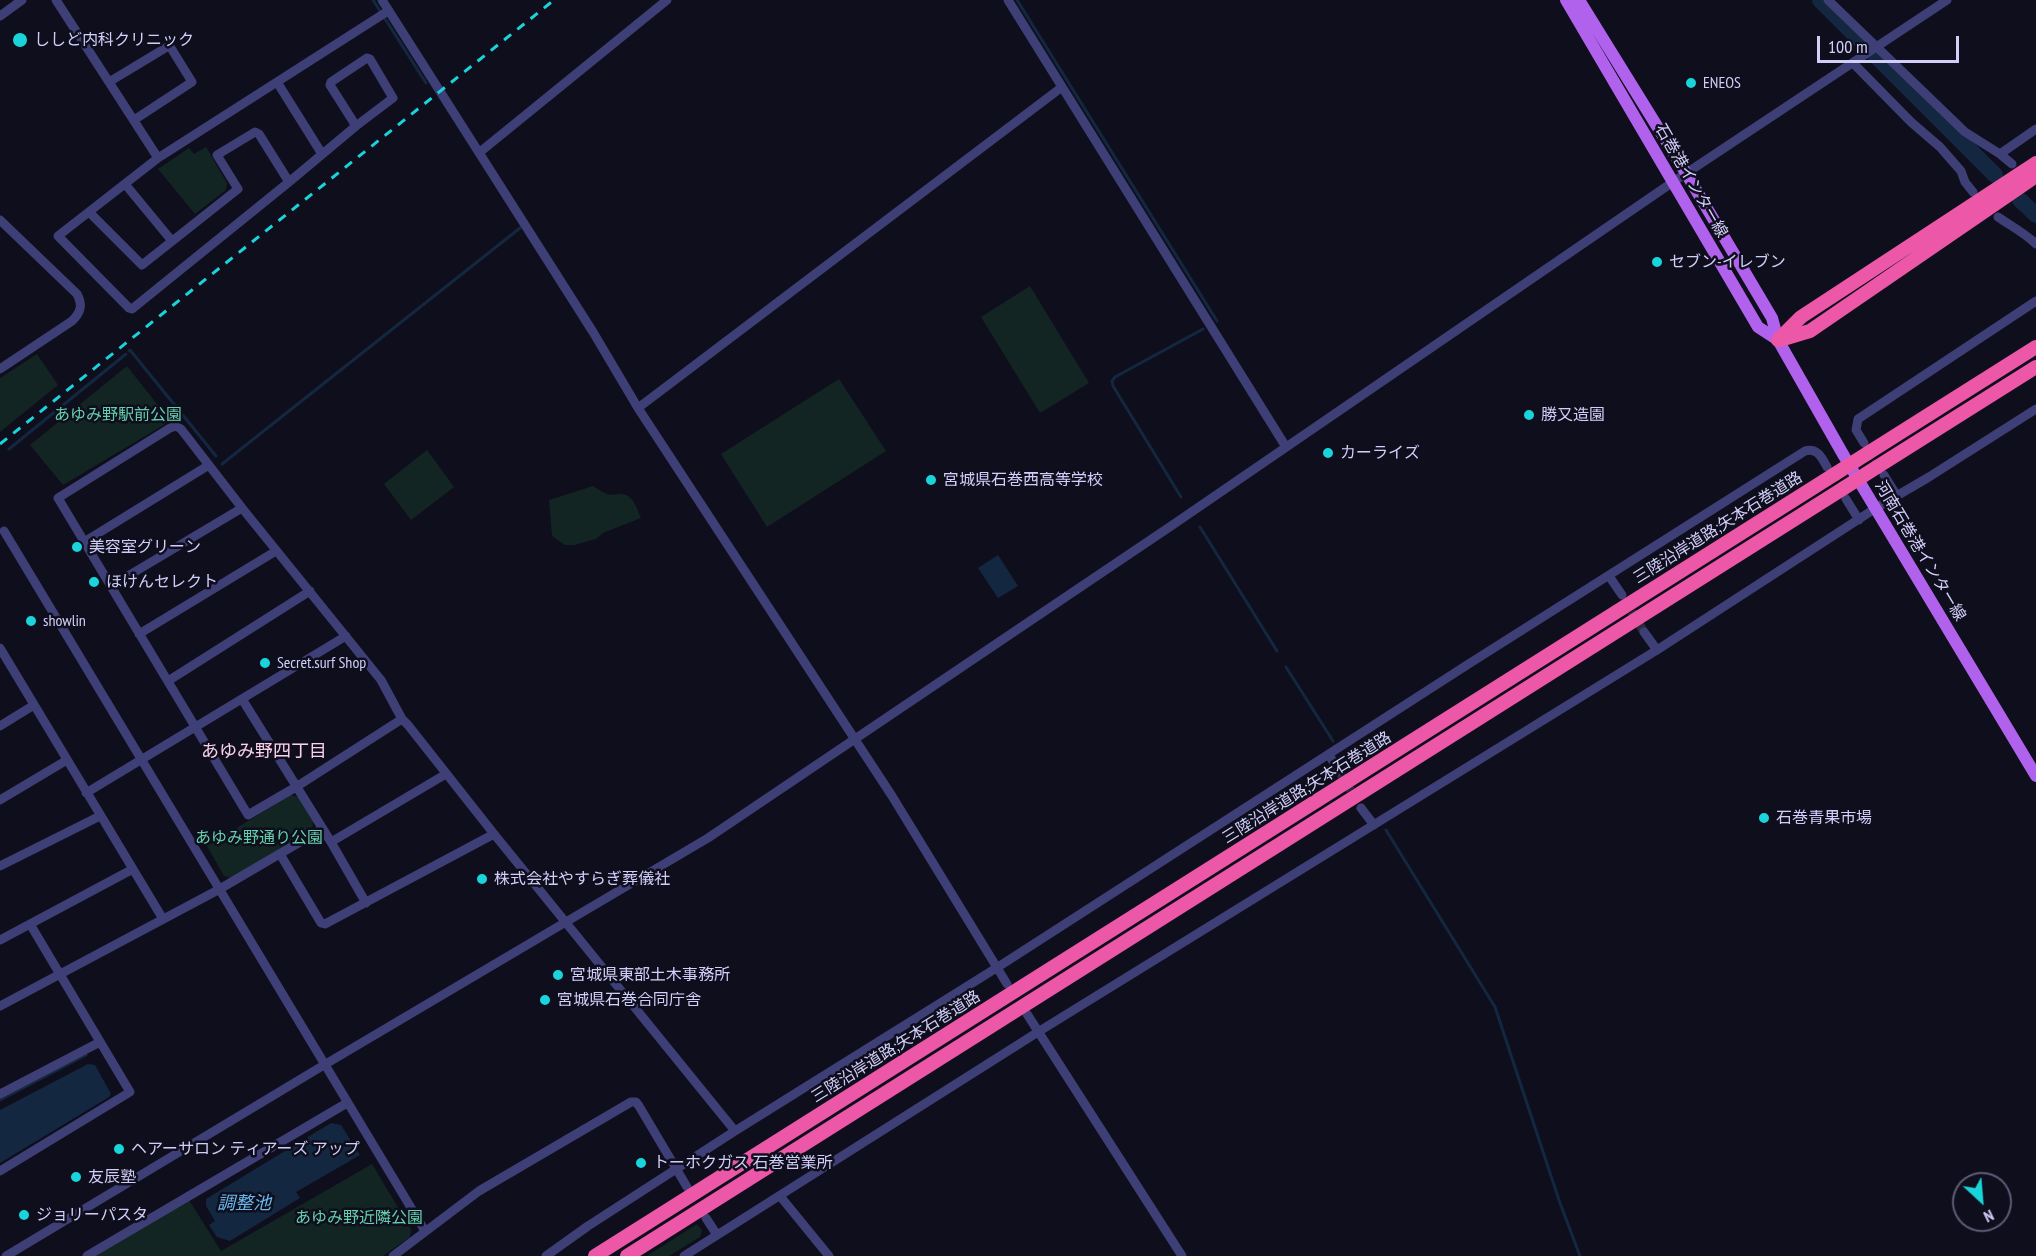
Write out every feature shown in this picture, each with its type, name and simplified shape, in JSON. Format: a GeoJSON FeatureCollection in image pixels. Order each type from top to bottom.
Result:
{"type":"FeatureCollection","features":[{"type":"Feature","properties":{"kind":"highway"},"geometry":{"type":"LineString","coordinates":[[1778,340],[1802,317],[2036,163]]}},
{"type":"Feature","properties":{"kind":"highway"},"geometry":{"type":"LineString","coordinates":[[1778,340],[1810,331],[2036,176]]}},
{"type":"Feature","properties":{"kind":"highway"},"geometry":{"type":"LineString","coordinates":[[1929,415],[2036,338]]}},
{"type":"Feature","properties":{"kind":"highway","name":"三陸沿岸道路;矢本石巻道路"},"geometry":{"type":"LineString","coordinates":[[595,1256],[1866,448],[1929,415],[2036,347]]}},
{"type":"Feature","properties":{"kind":"highway","name":"三陸沿岸道路;矢本石巻道路"},"geometry":{"type":"LineString","coordinates":[[627,1256],[1881,471],[2036,367]]}},
{"type":"Feature","properties":{"kind":"main road","name":"石巻港インター線"},"geometry":{"type":"LineString","coordinates":[[1566,0],[1758,327],[1778,340]]}},
{"type":"Feature","properties":{"kind":"main road","name":"石巻港インター線"},"geometry":{"type":"LineString","coordinates":[[1579,0],[1772,318],[1778,340]]}},
{"type":"Feature","properties":{"kind":"main road","name":"河南石巻港インター線"},"geometry":{"type":"LineString","coordinates":[[1778,340],[1844,456],[2036,776]]}},
{"type":"Feature","properties":{"kind":"street"},"geometry":{"type":"LineString","coordinates":[[0,16],[22,0]]}},
{"type":"Feature","properties":{"kind":"street"},"geometry":{"type":"LineString","coordinates":[[56,0],[158,158]]}},
{"type":"Feature","properties":{"kind":"street"},"geometry":{"type":"LineString","coordinates":[[382,0],[593,332],[638,408],[856,738],[1007,984]]}},
{"type":"Feature","properties":{"kind":"street"},"geometry":{"type":"LineString","coordinates":[[480,152],[667,0]]}},
{"type":"Feature","properties":{"kind":"street"},"geometry":{"type":"LineString","coordinates":[[1008,0],[1286,447]]}},
{"type":"Feature","properties":{"kind":"street"},"geometry":{"type":"LineString","coordinates":[[1828,0],[1965,132],[2012,164]]}},
{"type":"Feature","properties":{"kind":"street"},"geometry":{"type":"LineString","coordinates":[[6,1256],[708,838],[1686,173],[1947,0]]}},
{"type":"Feature","properties":{"kind":"street"},"geometry":{"type":"LineString","coordinates":[[356,126],[330,85],[331,82],[368,58],[393,98],[132,309],[129,309],[58,236],[158,158],[388,11]]}},
{"type":"Feature","properties":{"kind":"street"},"geometry":{"type":"LineString","coordinates":[[109,82],[167,47],[171,48],[192,82],[134,120]]}},
{"type":"Feature","properties":{"kind":"street"},"geometry":{"type":"LineString","coordinates":[[1854,62],[1911,122],[1940,147],[1961,171],[1965,182],[1973,192]]}},
{"type":"Feature","properties":{"kind":"street"},"geometry":{"type":"LineString","coordinates":[[278,82],[322,154]]}},
{"type":"Feature","properties":{"kind":"street"},"geometry":{"type":"LineString","coordinates":[[638,408],[1062,87]]}},
{"type":"Feature","properties":{"kind":"street"},"geometry":{"type":"LineString","coordinates":[[2000,154],[2036,129]]}},
{"type":"Feature","properties":{"kind":"street"},"geometry":{"type":"LineString","coordinates":[[89,212],[142,265],[238,189],[217,155],[255,132],[259,134],[289,182]]}},
{"type":"Feature","properties":{"kind":"street"},"geometry":{"type":"LineString","coordinates":[[125,184],[172,241]]}},
{"type":"Feature","properties":{"kind":"street"},"geometry":{"type":"LineString","coordinates":[[1998,217],[2030,237],[2036,244]]}},
{"type":"Feature","properties":{"kind":"street"},"geometry":{"type":"LineString","coordinates":[[0,220],[77,294],[81,307],[79,314],[72,321],[0,369]]}},
{"type":"Feature","properties":{"kind":"street"},"geometry":{"type":"LineString","coordinates":[[1866,448],[1856,430],[1858,419],[2036,301]]}},
{"type":"Feature","properties":{"kind":"street"},"geometry":{"type":"LineString","coordinates":[[684,1256],[1038,1032],[1657,650],[1876,508],[2036,409]]}},
{"type":"Feature","properties":{"kind":"street"},"geometry":{"type":"LineString","coordinates":[[402,719],[248,815],[58,498],[170,428],[176,426],[182,429],[276,551],[381,680],[402,719],[735,1131]]}},
{"type":"Feature","properties":{"kind":"street"},"geometry":{"type":"LineString","coordinates":[[546,1256],[735,1131],[998,967],[1467,665],[1806,451],[1811,449],[1816,451],[1831,471]]}},
{"type":"Feature","properties":{"kind":"street"},"geometry":{"type":"LineString","coordinates":[[84,542],[209,465]]}},
{"type":"Feature","properties":{"kind":"street"},"geometry":{"type":"LineString","coordinates":[[1881,471],[1897,496]]}},
{"type":"Feature","properties":{"kind":"street"},"geometry":{"type":"LineString","coordinates":[[1845,493],[1859,520]]}},
{"type":"Feature","properties":{"kind":"street"},"geometry":{"type":"LineString","coordinates":[[111,586],[242,508]]}},
{"type":"Feature","properties":{"kind":"street"},"geometry":{"type":"LineString","coordinates":[[4,531],[425,1231]]}},
{"type":"Feature","properties":{"kind":"street"},"geometry":{"type":"LineString","coordinates":[[140,634],[276,551]]}},
{"type":"Feature","properties":{"kind":"street"},"geometry":{"type":"LineString","coordinates":[[1609,576],[1622,595]]}},
{"type":"Feature","properties":{"kind":"street"},"geometry":{"type":"LineString","coordinates":[[168,681],[310,591]]}},
{"type":"Feature","properties":{"kind":"street"},"geometry":{"type":"LineString","coordinates":[[1644,632],[1657,650]]}},
{"type":"Feature","properties":{"kind":"street"},"geometry":{"type":"LineString","coordinates":[[86,793],[346,636]]}},
{"type":"Feature","properties":{"kind":"street"},"geometry":{"type":"LineString","coordinates":[[1,650],[163,920]]}},
{"type":"Feature","properties":{"kind":"street"},"geometry":{"type":"LineString","coordinates":[[242,699],[366,903]]}},
{"type":"Feature","properties":{"kind":"street"},"geometry":{"type":"LineString","coordinates":[[0,726],[34,705]]}},
{"type":"Feature","properties":{"kind":"street"},"geometry":{"type":"LineString","coordinates":[[1329,754],[1339,771]]}},
{"type":"Feature","properties":{"kind":"street"},"geometry":{"type":"LineString","coordinates":[[0,800],[67,760]]}},
{"type":"Feature","properties":{"kind":"street"},"geometry":{"type":"LineString","coordinates":[[331,842],[446,774]]}},
{"type":"Feature","properties":{"kind":"street"},"geometry":{"type":"LineString","coordinates":[[1361,808],[1374,825]]}},
{"type":"Feature","properties":{"kind":"street"},"geometry":{"type":"LineString","coordinates":[[0,866],[100,816]]}},
{"type":"Feature","properties":{"kind":"street"},"geometry":{"type":"LineString","coordinates":[[0,1006],[218,890],[322,829]]}},
{"type":"Feature","properties":{"kind":"street"},"geometry":{"type":"LineString","coordinates":[[280,854],[321,923],[325,924],[494,834]]}},
{"type":"Feature","properties":{"kind":"street"},"geometry":{"type":"LineString","coordinates":[[0,940],[133,869]]}},
{"type":"Feature","properties":{"kind":"street"},"geometry":{"type":"LineString","coordinates":[[0,1171],[130,1092],[30,924]]}},
{"type":"Feature","properties":{"kind":"street"},"geometry":{"type":"LineString","coordinates":[[1027,1014],[1182,1256]]}},
{"type":"Feature","properties":{"kind":"street"},"geometry":{"type":"LineString","coordinates":[[0,1094],[100,1042]]}},
{"type":"Feature","properties":{"kind":"street"},"geometry":{"type":"LineString","coordinates":[[393,1256],[479,1191],[631,1102],[636,1102],[639,1106],[687,1187]]}},
{"type":"Feature","properties":{"kind":"street"},"geometry":{"type":"LineString","coordinates":[[87,1256],[347,1103]]}},
{"type":"Feature","properties":{"kind":"street"},"geometry":{"type":"LineString","coordinates":[[780,1196],[829,1256]]}},
{"type":"Feature","properties":{"kind":"street"},"geometry":{"type":"LineString","coordinates":[[706,1218],[717,1235]]}},
{"type":"Feature","properties":{"kind":"green space"},"geometry":{"type":"Polygon","coordinates":[[[206,147],[227,183],[226,190],[195,214],[158,169],[189,148],[194,154],[206,147]]]}},
{"type":"Feature","properties":{"kind":"green space"},"geometry":{"type":"Polygon","coordinates":[[[1030,286],[1089,383],[1040,413],[981,317],[1030,286]]]}},
{"type":"Feature","properties":{"kind":"green space"},"geometry":{"type":"Polygon","coordinates":[[[37,354],[58,385],[0,432],[0,378],[37,354]]]}},
{"type":"Feature","properties":{"kind":"green space","name":"あゆみ野駅前公園"},"geometry":{"type":"Polygon","coordinates":[[[127,366],[168,418],[167,423],[63,485],[30,445],[127,366]]]}},
{"type":"Feature","properties":{"kind":"green space"},"geometry":{"type":"Polygon","coordinates":[[[839,379],[886,451],[767,527],[721,454],[839,379]]]}},
{"type":"Feature","properties":{"kind":"green space"},"geometry":{"type":"Polygon","coordinates":[[[427,450],[454,487],[411,520],[384,484],[427,450]]]}},
{"type":"Feature","properties":{"kind":"green space"},"geometry":{"type":"Polygon","coordinates":[[[593,486],[611,495],[628,496],[634,502],[641,518],[603,533],[596,539],[565,545],[552,536],[549,500],[593,486]]]}},
{"type":"Feature","properties":{"kind":"green space","name":"あゆみ野通り公園"},"geometry":{"type":"Polygon","coordinates":[[[291,795],[298,797],[313,822],[312,829],[231,878],[224,876],[207,846],[291,795]]]}},
{"type":"Feature","properties":{"kind":"green space","name":"あゆみ野近隣公園"},"geometry":{"type":"Polygon","coordinates":[[[372,1164],[411,1229],[410,1237],[383,1256],[95,1256],[189,1200],[221,1251],[372,1164]]]}},
{"type":"Feature","properties":{"kind":"green space"},"geometry":{"type":"Polygon","coordinates":[[[697,1224],[702,1230],[700,1237],[669,1256],[647,1256],[697,1224]]]}},
{"type":"Feature","properties":{"kind":"water"},"geometry":{"type":"Polygon","coordinates":[[[998,555],[1018,586],[998,598],[978,568],[998,555]]]}},
{"type":"Feature","properties":{"kind":"water"},"geometry":{"type":"Polygon","coordinates":[[[88,1064],[95,1065],[111,1094],[109,1097],[0,1163],[0,1110],[88,1064]]]}},
{"type":"Feature","properties":{"kind":"water","name":"調整池"},"geometry":{"type":"Polygon","coordinates":[[[331,1123],[341,1125],[360,1155],[296,1192],[300,1198],[230,1241],[217,1237],[209,1225],[215,1221],[206,1206],[206,1199],[331,1123]]]}},
{"type":"Feature","properties":{"kind":"waterway"},"geometry":{"type":"LineString","coordinates":[[373,0],[426,83]]}},
{"type":"Feature","properties":{"kind":"waterway"},"geometry":{"type":"LineString","coordinates":[[1017,0],[1217,321]]}},
{"type":"Feature","properties":{"kind":"waterway"},"geometry":{"type":"LineString","coordinates":[[1820,0],[1995,175]]}},
{"type":"Feature","properties":{"kind":"waterway"},"geometry":{"type":"LineString","coordinates":[[2020,200],[2036,215]]}},
{"type":"Feature","properties":{"kind":"waterway"},"geometry":{"type":"LineString","coordinates":[[222,464],[520,228]]}},
{"type":"Feature","properties":{"kind":"waterway"},"geometry":{"type":"LineString","coordinates":[[1181,497],[1112,381],[1115,377],[1203,329]]}},
{"type":"Feature","properties":{"kind":"waterway"},"geometry":{"type":"LineString","coordinates":[[129,351],[216,456]]}},
{"type":"Feature","properties":{"kind":"waterway"},"geometry":{"type":"LineString","coordinates":[[9,449],[126,354]]}},
{"type":"Feature","properties":{"kind":"waterway"},"geometry":{"type":"LineString","coordinates":[[1200,527],[1277,651]]}},
{"type":"Feature","properties":{"kind":"waterway"},"geometry":{"type":"LineString","coordinates":[[1286,667],[1333,741]]}},
{"type":"Feature","properties":{"kind":"waterway"},"geometry":{"type":"LineString","coordinates":[[1386,830],[1495,1007],[1560,1203],[1580,1256]]}},
{"type":"Feature","properties":{"kind":"waterway"},"geometry":{"type":"LineString","coordinates":[[0,1100],[86,1055]]}},
{"type":"Feature","properties":{"kind":"tunnel"},"geometry":{"type":"LineString","coordinates":[[1625,600],[1644,632]]}},
{"type":"Feature","properties":{"kind":"tunnel"},"geometry":{"type":"LineString","coordinates":[[1339,771],[1361,808]]}},
{"type":"Feature","properties":{"kind":"railway"},"geometry":{"type":"LineString","coordinates":[[0,444],[554,0]]}},
{"type":"Feature","properties":{"kind":"place","name":"ししど内科クリニック"},"geometry":{"type":"Point","coordinates":[20,40]}},
{"type":"Feature","properties":{"kind":"place","name":"ENEOS"},"geometry":{"type":"Point","coordinates":[1691,83]}},
{"type":"Feature","properties":{"kind":"place","name":"セブン-イレブン"},"geometry":{"type":"Point","coordinates":[1657,262]}},
{"type":"Feature","properties":{"kind":"place","name":"勝又造園"},"geometry":{"type":"Point","coordinates":[1529,415]}},
{"type":"Feature","properties":{"kind":"place","name":"カーライズ"},"geometry":{"type":"Point","coordinates":[1328,453]}},
{"type":"Feature","properties":{"kind":"place","name":"宮城県石巻西高等学校"},"geometry":{"type":"Point","coordinates":[931,480]}},
{"type":"Feature","properties":{"kind":"place","name":"美容室グリーン"},"geometry":{"type":"Point","coordinates":[77,547]}},
{"type":"Feature","properties":{"kind":"place","name":"ほけんセレクト"},"geometry":{"type":"Point","coordinates":[94,582]}},
{"type":"Feature","properties":{"kind":"place","name":"showlin"},"geometry":{"type":"Point","coordinates":[31,621]}},
{"type":"Feature","properties":{"kind":"place","name":"Secret.surf Shop"},"geometry":{"type":"Point","coordinates":[265,663]}},
{"type":"Feature","properties":{"kind":"place","name":"石巻青果市場"},"geometry":{"type":"Point","coordinates":[1764,818]}},
{"type":"Feature","properties":{"kind":"place","name":"株式会社やすらぎ葬儀社"},"geometry":{"type":"Point","coordinates":[482,879]}},
{"type":"Feature","properties":{"kind":"place","name":"宮城県東部土木事務所"},"geometry":{"type":"Point","coordinates":[558,975]}},
{"type":"Feature","properties":{"kind":"place","name":"宮城県石巻合同庁舎"},"geometry":{"type":"Point","coordinates":[545,1000]}},
{"type":"Feature","properties":{"kind":"place","name":"ヘアーサロン ティアーズ アップ"},"geometry":{"type":"Point","coordinates":[119,1149]}},
{"type":"Feature","properties":{"kind":"place","name":"トーホクガス 石巻営業所"},"geometry":{"type":"Point","coordinates":[641,1163]}},
{"type":"Feature","properties":{"kind":"place","name":"友辰塾"},"geometry":{"type":"Point","coordinates":[76,1177]}},
{"type":"Feature","properties":{"kind":"place","name":"ジョリーパスタ"},"geometry":{"type":"Point","coordinates":[24,1215]}},
{"type":"Feature","properties":{"kind":"district","name":"あゆみ野四丁目"},"geometry":{"type":"Point","coordinates":[264,752]}}]}
